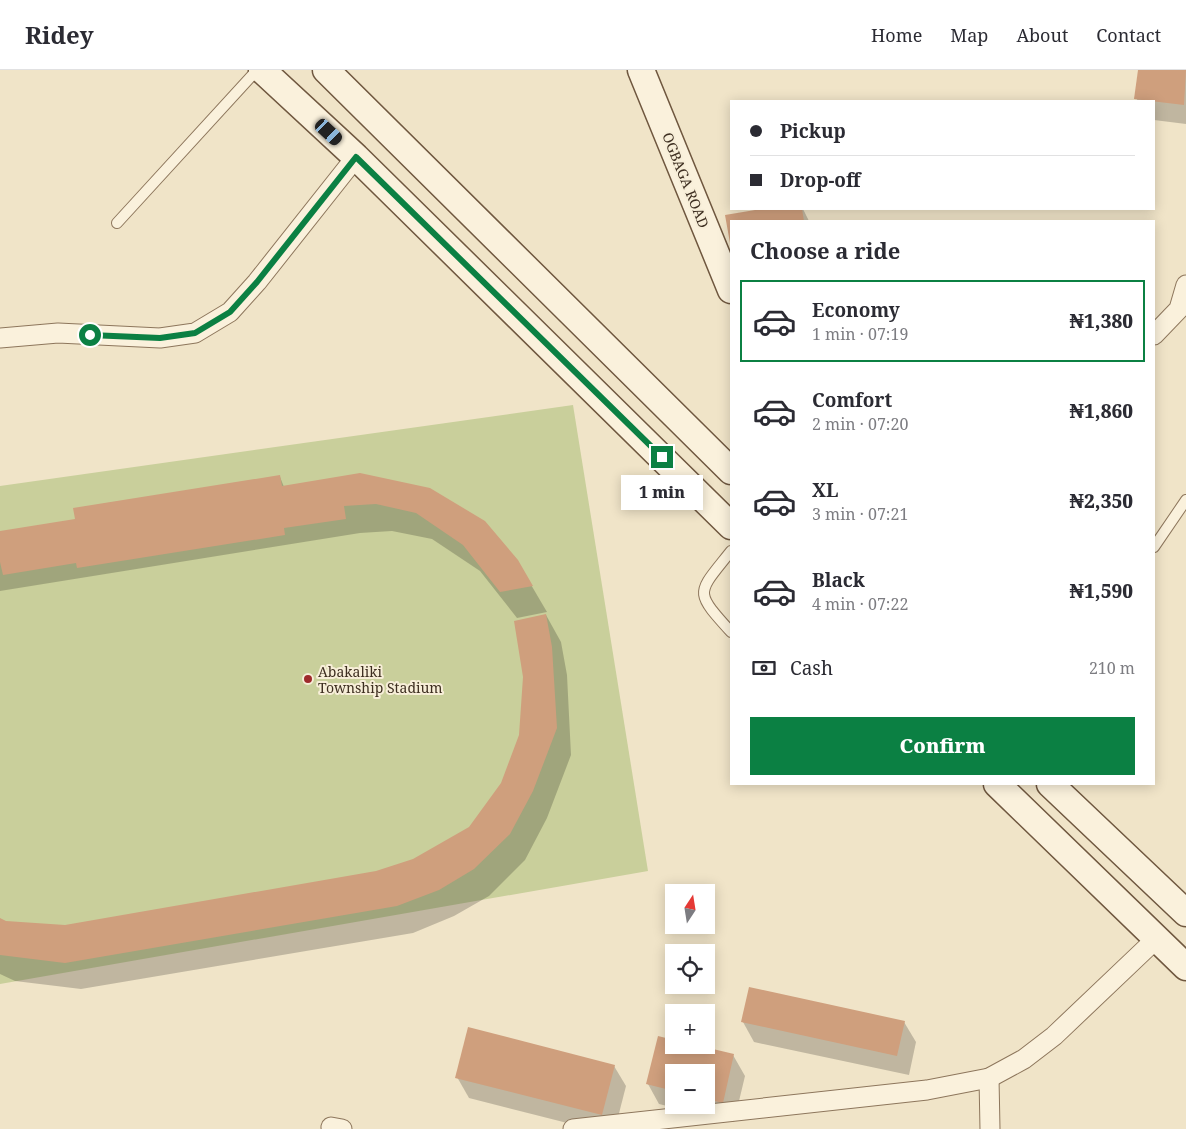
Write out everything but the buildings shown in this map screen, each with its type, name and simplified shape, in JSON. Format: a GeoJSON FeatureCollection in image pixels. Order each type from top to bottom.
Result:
{"type":"FeatureCollection","features":[{"type":"Feature","properties":{"kind":"main road"},"geometry":{"type":"LineString","coordinates":[[262,70],[356,157],[730,525]]}},
{"type":"Feature","properties":{"kind":"main road"},"geometry":{"type":"LineString","coordinates":[[326,70],[730,470]]}},
{"type":"Feature","properties":{"kind":"main road","name":"OGBAGA ROAD"},"geometry":{"type":"LineString","coordinates":[[641,70],[730,288]]}},
{"type":"Feature","properties":{"kind":"main road"},"geometry":{"type":"LineString","coordinates":[[999,785],[1186,967]]}},
{"type":"Feature","properties":{"kind":"main road"},"geometry":{"type":"LineString","coordinates":[[1051,785],[1186,913]]}},
{"type":"Feature","properties":{"kind":"street"},"geometry":{"type":"LineString","coordinates":[[0,338],[58,333],[160,338],[195,333],[230,312],[356,157]]}},
{"type":"Feature","properties":{"kind":"street"},"geometry":{"type":"LineString","coordinates":[[1155,334],[1180,309],[1186,285]]}},
{"type":"Feature","properties":{"kind":"street"},"geometry":{"type":"LineString","coordinates":[[573,1129],[927,1090],[990,1078],[1024,1059],[1054,1036],[1156,939]]}},
{"type":"Feature","properties":{"kind":"street"},"geometry":{"type":"LineString","coordinates":[[990,1078],[990,1129]]}},
{"type":"Feature","properties":{"kind":"lane"},"geometry":{"type":"LineString","coordinates":[[117,222],[257,70]]}},
{"type":"Feature","properties":{"kind":"lane"},"geometry":{"type":"LineString","coordinates":[[1155,546],[1186,500]]}},
{"type":"Feature","properties":{"kind":"lane"},"geometry":{"type":"LineString","coordinates":[[730,552],[706,582],[703,592],[705,604],[730,631]]}},
{"type":"Feature","properties":{"kind":"green space","name":"Abakaliki Township Stadium"},"geometry":{"type":"Polygon","coordinates":[[[573,405],[648,871],[0,984],[0,486],[573,405]]]}},
{"type":"Feature","properties":{"kind":"place","name":"Abakaliki Township Stadium"},"geometry":{"type":"Point","coordinates":[308,679]}},
{"type":"Feature","properties":{"kind":"route"},"geometry":{"type":"LineString","coordinates":[[90,335],[160,338],[195,333],[230,312],[257,282],[356,157],[662,457]]}}]}
